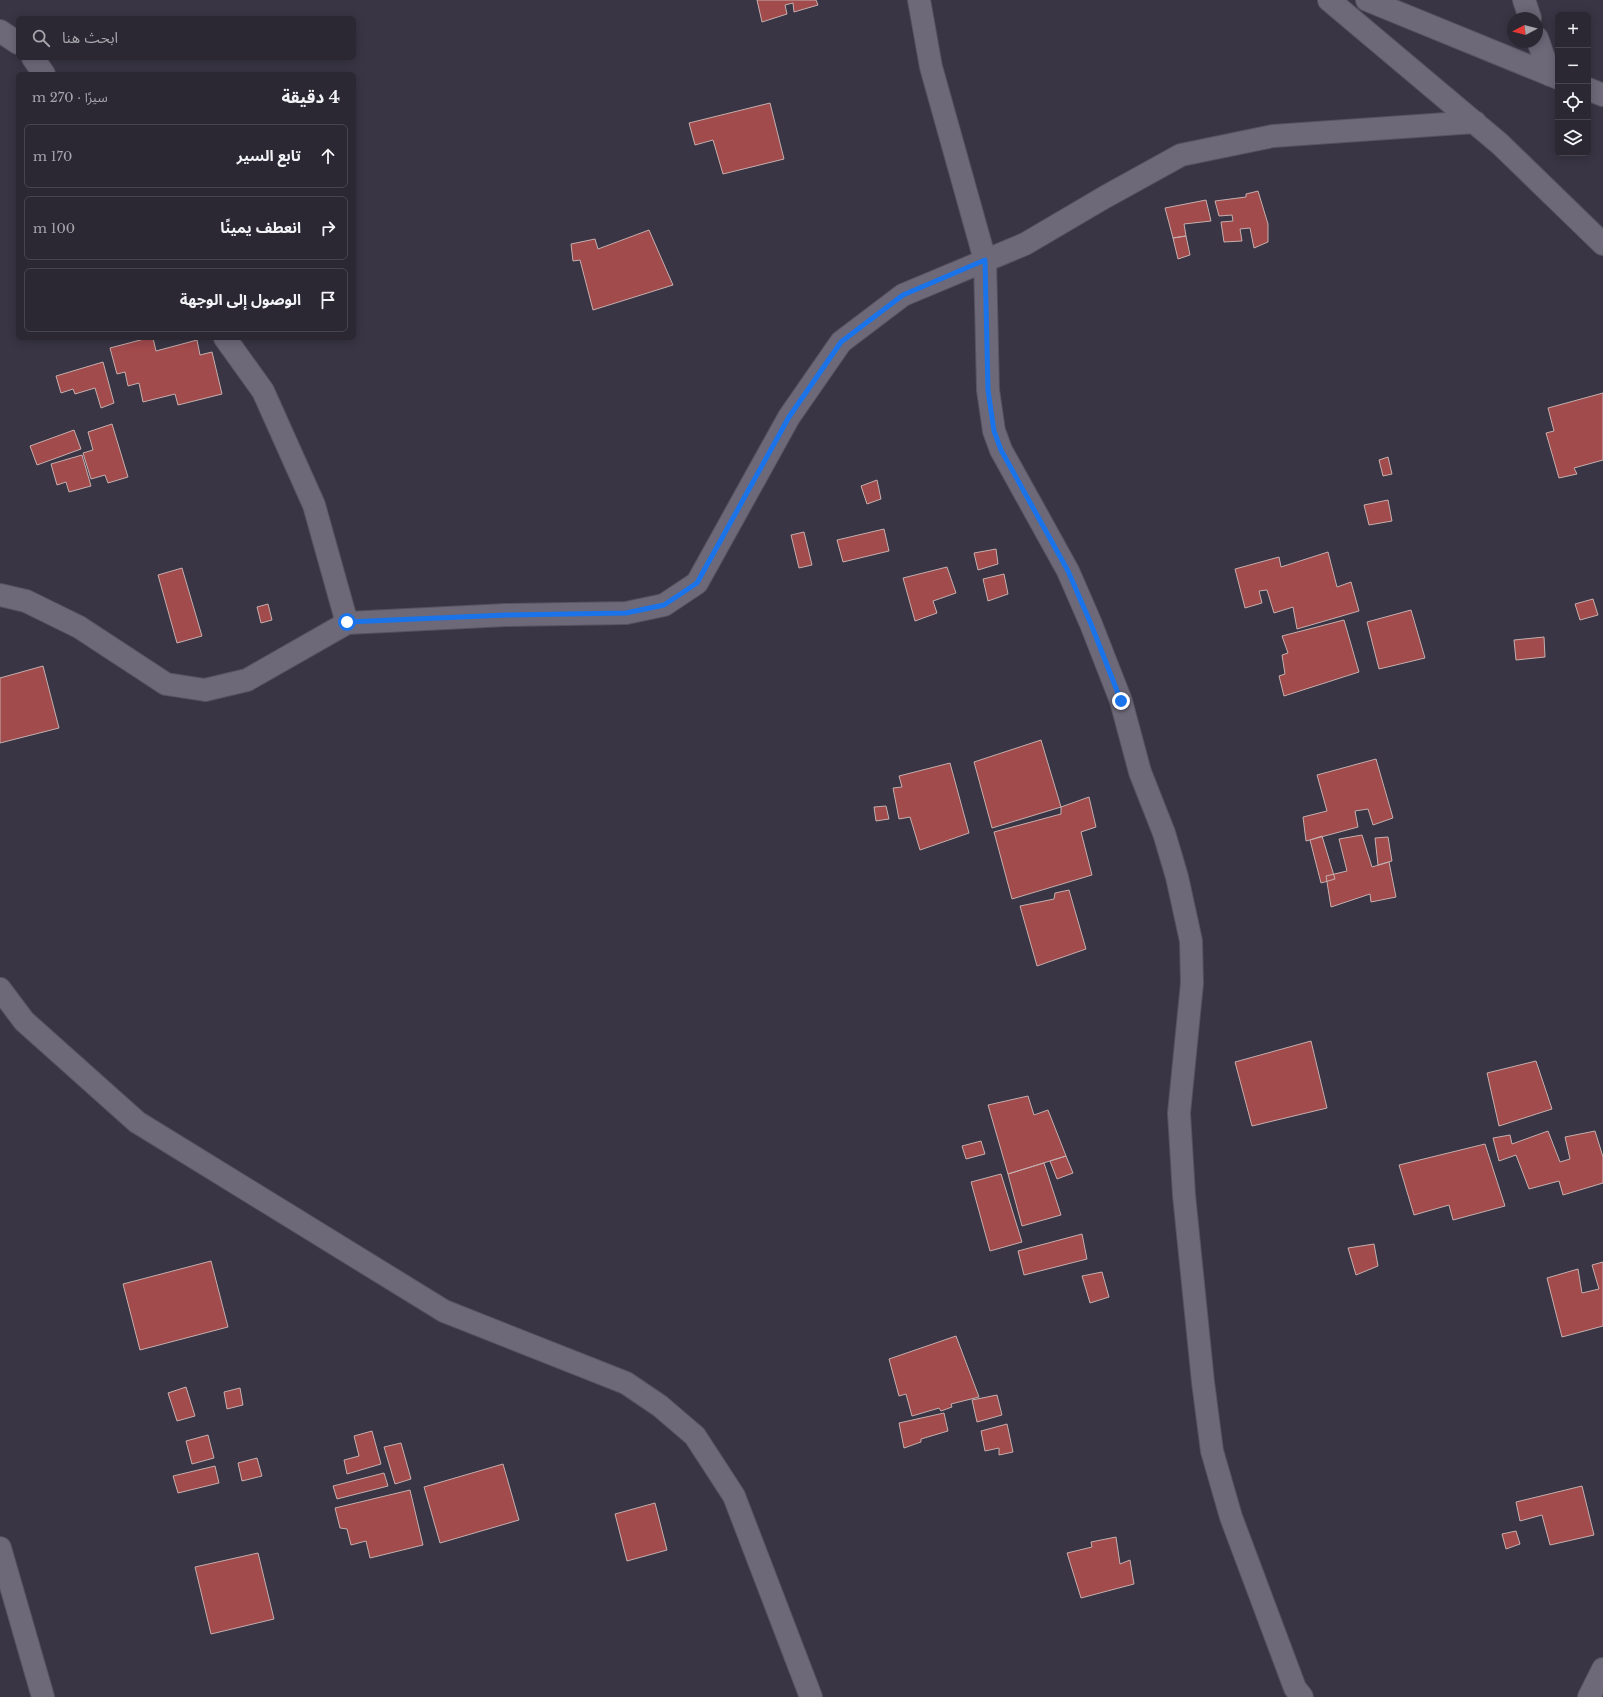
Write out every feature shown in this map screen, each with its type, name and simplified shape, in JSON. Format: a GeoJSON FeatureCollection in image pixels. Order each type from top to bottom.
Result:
{"type":"FeatureCollection","features":[{"type":"Feature","properties":{"kind":"street"},"geometry":{"type":"LineString","coordinates":[[919,0],[931,67],[985,260],[988,390],[994,431],[1001,450],[1068,571],[1091,624],[1119,694],[1140,772],[1164,833],[1177,877],[1191,941],[1192,982],[1179,1113],[1184,1195],[1203,1382],[1212,1451],[1231,1517],[1252,1578],[1295,1688],[1302,1697]]}},
{"type":"Feature","properties":{"kind":"street"},"geometry":{"type":"LineString","coordinates":[[1329,0],[1500,144],[1603,244]]}},
{"type":"Feature","properties":{"kind":"street"},"geometry":{"type":"LineString","coordinates":[[1367,0],[1554,77]]}},
{"type":"Feature","properties":{"kind":"street"},"geometry":{"type":"LineString","coordinates":[[1524,0],[1528,12]]}},
{"type":"Feature","properties":{"kind":"street"},"geometry":{"type":"LineString","coordinates":[[0,31],[16,43]]}},
{"type":"Feature","properties":{"kind":"street"},"geometry":{"type":"LineString","coordinates":[[1541,48],[1554,77]]}},
{"type":"Feature","properties":{"kind":"street"},"geometry":{"type":"LineString","coordinates":[[35,60],[43,72]]}},
{"type":"Feature","properties":{"kind":"street"},"geometry":{"type":"LineString","coordinates":[[1591,90],[1603,95]]}},
{"type":"Feature","properties":{"kind":"street"},"geometry":{"type":"LineString","coordinates":[[0,595],[26,601],[79,627],[166,684],[205,690],[247,680],[347,622],[506,615],[626,613],[664,605],[697,583],[789,417],[841,342],[903,295],[1025,244],[1181,155],[1273,136],[1475,122]]}},
{"type":"Feature","properties":{"kind":"street"},"geometry":{"type":"LineString","coordinates":[[226,340],[263,391],[314,505],[347,622]]}},
{"type":"Feature","properties":{"kind":"street"},"geometry":{"type":"LineString","coordinates":[[0,989],[24,1021],[137,1122],[444,1311],[626,1383],[666,1411],[695,1436],[734,1496],[811,1697]]}},
{"type":"Feature","properties":{"kind":"street"},"geometry":{"type":"LineString","coordinates":[[0,1548],[43,1697]]}},
{"type":"Feature","properties":{"kind":"street"},"geometry":{"type":"LineString","coordinates":[[1589,1697],[1603,1669]]}},
{"type":"Feature","properties":{"kind":"street"},"geometry":{"type":"LineString","coordinates":[[1589,1697],[1603,1692]]}},
{"type":"Feature","properties":{"kind":"building"},"geometry":{"type":"Polygon","coordinates":[[[757,0],[816,0],[818,5],[794,12],[793,3],[785,5],[787,14],[762,22],[757,0]]]}},
{"type":"Feature","properties":{"kind":"building"},"geometry":{"type":"Polygon","coordinates":[[[770,103],[784,159],[723,174],[713,140],[695,145],[689,123],[770,103]]]}},
{"type":"Feature","properties":{"kind":"building"},"geometry":{"type":"Polygon","coordinates":[[[1258,191],[1268,224],[1268,242],[1254,248],[1250,228],[1240,229],[1242,241],[1224,242],[1221,222],[1233,221],[1232,215],[1219,216],[1215,201],[1246,197],[1246,194],[1258,191]]]}},
{"type":"Feature","properties":{"kind":"building"},"geometry":{"type":"Polygon","coordinates":[[[1206,200],[1211,221],[1184,224],[1186,236],[1173,238],[1165,208],[1206,200]]]}},
{"type":"Feature","properties":{"kind":"building"},"geometry":{"type":"Polygon","coordinates":[[[649,230],[673,285],[593,310],[580,260],[573,261],[571,244],[595,239],[598,249],[649,230]]]}},
{"type":"Feature","properties":{"kind":"building"},"geometry":{"type":"Polygon","coordinates":[[[1186,236],[1190,255],[1178,259],[1173,238],[1186,236]]]}},
{"type":"Feature","properties":{"kind":"building"},"geometry":{"type":"Polygon","coordinates":[[[140,340],[153,340],[156,351],[197,340],[200,355],[212,352],[222,394],[178,405],[175,394],[143,402],[139,383],[128,386],[125,372],[117,374],[110,348],[140,340]]]}},
{"type":"Feature","properties":{"kind":"building"},"geometry":{"type":"Polygon","coordinates":[[[103,362],[114,403],[101,408],[95,388],[75,394],[73,389],[61,393],[56,376],[103,362]]]}},
{"type":"Feature","properties":{"kind":"building"},"geometry":{"type":"Polygon","coordinates":[[[1603,393],[1603,460],[1574,468],[1577,474],[1559,478],[1546,433],[1554,431],[1548,408],[1603,393]]]}},
{"type":"Feature","properties":{"kind":"building"},"geometry":{"type":"Polygon","coordinates":[[[112,424],[128,477],[108,483],[105,475],[91,479],[83,453],[93,450],[88,432],[112,424]]]}},
{"type":"Feature","properties":{"kind":"building"},"geometry":{"type":"Polygon","coordinates":[[[74,430],[81,449],[37,465],[30,446],[74,430]]]}},
{"type":"Feature","properties":{"kind":"building"},"geometry":{"type":"Polygon","coordinates":[[[82,455],[91,486],[69,492],[66,482],[57,485],[51,464],[82,455]]]}},
{"type":"Feature","properties":{"kind":"building"},"geometry":{"type":"Polygon","coordinates":[[[1388,457],[1392,474],[1383,476],[1379,460],[1388,457]]]}},
{"type":"Feature","properties":{"kind":"building"},"geometry":{"type":"Polygon","coordinates":[[[877,480],[881,499],[867,504],[861,486],[877,480]]]}},
{"type":"Feature","properties":{"kind":"building"},"geometry":{"type":"Polygon","coordinates":[[[1388,500],[1392,521],[1369,525],[1364,505],[1388,500]]]}},
{"type":"Feature","properties":{"kind":"building"},"geometry":{"type":"Polygon","coordinates":[[[884,529],[889,551],[843,562],[837,540],[884,529]]]}},
{"type":"Feature","properties":{"kind":"building"},"geometry":{"type":"Polygon","coordinates":[[[804,532],[812,565],[799,568],[791,535],[804,532]]]}},
{"type":"Feature","properties":{"kind":"building"},"geometry":{"type":"Polygon","coordinates":[[[996,549],[998,564],[978,570],[974,553],[996,549]]]}},
{"type":"Feature","properties":{"kind":"building"},"geometry":{"type":"Polygon","coordinates":[[[1328,552],[1337,587],[1351,582],[1359,611],[1297,629],[1293,607],[1274,613],[1267,590],[1259,591],[1262,603],[1245,608],[1235,569],[1279,557],[1281,567],[1328,552]]]}},
{"type":"Feature","properties":{"kind":"building"},"geometry":{"type":"Polygon","coordinates":[[[947,567],[956,593],[933,601],[937,613],[915,621],[903,578],[947,567]]]}},
{"type":"Feature","properties":{"kind":"building"},"geometry":{"type":"Polygon","coordinates":[[[182,568],[202,636],[177,643],[158,575],[182,568]]]}},
{"type":"Feature","properties":{"kind":"building"},"geometry":{"type":"Polygon","coordinates":[[[1004,574],[1008,594],[988,601],[983,579],[1004,574]]]}},
{"type":"Feature","properties":{"kind":"building"},"geometry":{"type":"Polygon","coordinates":[[[1593,599],[1598,615],[1580,620],[1575,604],[1593,599]]]}},
{"type":"Feature","properties":{"kind":"building"},"geometry":{"type":"Polygon","coordinates":[[[268,604],[272,620],[261,623],[257,607],[268,604]]]}},
{"type":"Feature","properties":{"kind":"building"},"geometry":{"type":"Polygon","coordinates":[[[1411,610],[1425,658],[1379,669],[1367,622],[1411,610]]]}},
{"type":"Feature","properties":{"kind":"building"},"geometry":{"type":"Polygon","coordinates":[[[1344,620],[1359,672],[1284,696],[1279,676],[1285,674],[1282,655],[1288,653],[1282,636],[1344,620]]]}},
{"type":"Feature","properties":{"kind":"building"},"geometry":{"type":"Polygon","coordinates":[[[1544,637],[1545,657],[1516,660],[1514,640],[1544,637]]]}},
{"type":"Feature","properties":{"kind":"building"},"geometry":{"type":"Polygon","coordinates":[[[43,666],[59,728],[0,743],[0,678],[43,666]]]}},
{"type":"Feature","properties":{"kind":"building"},"geometry":{"type":"Polygon","coordinates":[[[1041,740],[1061,807],[992,828],[974,762],[1041,740]]]}},
{"type":"Feature","properties":{"kind":"building"},"geometry":{"type":"Polygon","coordinates":[[[1376,759],[1393,818],[1373,825],[1368,809],[1355,811],[1358,827],[1306,841],[1303,817],[1327,811],[1317,775],[1376,759]]]}},
{"type":"Feature","properties":{"kind":"building"},"geometry":{"type":"Polygon","coordinates":[[[950,763],[969,833],[920,850],[910,817],[899,819],[893,788],[902,787],[899,776],[950,763]]]}},
{"type":"Feature","properties":{"kind":"building"},"geometry":{"type":"Polygon","coordinates":[[[1089,797],[1096,827],[1081,832],[1092,875],[1012,899],[994,832],[1061,814],[1061,807],[1089,797]]]}},
{"type":"Feature","properties":{"kind":"building"},"geometry":{"type":"Polygon","coordinates":[[[886,806],[889,819],[876,821],[874,807],[886,806]]]}},
{"type":"Feature","properties":{"kind":"building"},"geometry":{"type":"Polygon","coordinates":[[[1362,835],[1372,867],[1389,862],[1396,897],[1371,902],[1370,894],[1331,907],[1326,876],[1347,871],[1339,839],[1362,835]]]}},
{"type":"Feature","properties":{"kind":"building"},"geometry":{"type":"Polygon","coordinates":[[[1322,836],[1335,879],[1321,883],[1310,840],[1322,836]]]}},
{"type":"Feature","properties":{"kind":"building"},"geometry":{"type":"Polygon","coordinates":[[[1388,837],[1392,861],[1378,865],[1375,838],[1388,837]]]}},
{"type":"Feature","properties":{"kind":"building"},"geometry":{"type":"Polygon","coordinates":[[[1069,890],[1086,949],[1037,966],[1020,906],[1054,899],[1055,893],[1069,890]]]}},
{"type":"Feature","properties":{"kind":"building"},"geometry":{"type":"Polygon","coordinates":[[[1311,1041],[1327,1108],[1252,1126],[1235,1062],[1311,1041]]]}},
{"type":"Feature","properties":{"kind":"building"},"geometry":{"type":"Polygon","coordinates":[[[1536,1061],[1552,1109],[1499,1126],[1487,1073],[1536,1061]]]}},
{"type":"Feature","properties":{"kind":"building"},"geometry":{"type":"Polygon","coordinates":[[[1028,1096],[1034,1115],[1048,1110],[1066,1156],[1008,1174],[988,1105],[1028,1096]]]}},
{"type":"Feature","properties":{"kind":"building"},"geometry":{"type":"Polygon","coordinates":[[[1548,1131],[1560,1162],[1570,1159],[1565,1137],[1595,1131],[1603,1157],[1603,1183],[1563,1195],[1559,1181],[1529,1189],[1516,1155],[1499,1161],[1493,1138],[1510,1135],[1512,1144],[1548,1131]]]}},
{"type":"Feature","properties":{"kind":"building"},"geometry":{"type":"Polygon","coordinates":[[[981,1141],[985,1154],[966,1159],[962,1146],[981,1141]]]}},
{"type":"Feature","properties":{"kind":"building"},"geometry":{"type":"Polygon","coordinates":[[[1485,1144],[1505,1206],[1453,1220],[1449,1205],[1414,1215],[1399,1165],[1485,1144]]]}},
{"type":"Feature","properties":{"kind":"building"},"geometry":{"type":"Polygon","coordinates":[[[1066,1156],[1073,1173],[1057,1179],[1050,1161],[1066,1156]]]}},
{"type":"Feature","properties":{"kind":"building"},"geometry":{"type":"Polygon","coordinates":[[[1044,1163],[1061,1215],[1022,1226],[1008,1174],[1044,1163]]]}},
{"type":"Feature","properties":{"kind":"building"},"geometry":{"type":"Polygon","coordinates":[[[1001,1174],[1022,1242],[990,1251],[971,1182],[1001,1174]]]}},
{"type":"Feature","properties":{"kind":"building"},"geometry":{"type":"Polygon","coordinates":[[[1082,1234],[1087,1259],[1024,1275],[1018,1251],[1082,1234]]]}},
{"type":"Feature","properties":{"kind":"building"},"geometry":{"type":"Polygon","coordinates":[[[1374,1244],[1378,1266],[1356,1275],[1348,1248],[1374,1244]]]}},
{"type":"Feature","properties":{"kind":"building"},"geometry":{"type":"Polygon","coordinates":[[[211,1261],[228,1327],[140,1350],[123,1284],[211,1261]]]}},
{"type":"Feature","properties":{"kind":"building"},"geometry":{"type":"Polygon","coordinates":[[[1603,1262],[1603,1326],[1562,1337],[1547,1278],[1578,1269],[1582,1293],[1599,1289],[1592,1265],[1603,1262]]]}},
{"type":"Feature","properties":{"kind":"building"},"geometry":{"type":"Polygon","coordinates":[[[1102,1272],[1109,1297],[1090,1303],[1082,1276],[1102,1272]]]}},
{"type":"Feature","properties":{"kind":"building"},"geometry":{"type":"Polygon","coordinates":[[[956,1336],[979,1397],[951,1404],[952,1407],[941,1411],[939,1408],[912,1416],[906,1394],[899,1396],[889,1359],[956,1336]]]}},
{"type":"Feature","properties":{"kind":"building"},"geometry":{"type":"Polygon","coordinates":[[[186,1387],[195,1416],[177,1421],[168,1393],[186,1387]]]}},
{"type":"Feature","properties":{"kind":"building"},"geometry":{"type":"Polygon","coordinates":[[[240,1388],[243,1405],[227,1409],[224,1392],[240,1388]]]}},
{"type":"Feature","properties":{"kind":"building"},"geometry":{"type":"Polygon","coordinates":[[[997,1395],[1002,1415],[977,1422],[972,1400],[997,1395]]]}},
{"type":"Feature","properties":{"kind":"building"},"geometry":{"type":"Polygon","coordinates":[[[944,1413],[948,1431],[921,1439],[921,1442],[904,1448],[899,1423],[944,1413]]]}},
{"type":"Feature","properties":{"kind":"building"},"geometry":{"type":"Polygon","coordinates":[[[1007,1424],[1013,1452],[999,1455],[999,1448],[985,1451],[981,1431],[1007,1424]]]}},
{"type":"Feature","properties":{"kind":"building"},"geometry":{"type":"Polygon","coordinates":[[[372,1431],[381,1464],[347,1474],[344,1460],[359,1456],[354,1436],[372,1431]]]}},
{"type":"Feature","properties":{"kind":"building"},"geometry":{"type":"Polygon","coordinates":[[[208,1435],[214,1458],[192,1464],[186,1441],[208,1435]]]}},
{"type":"Feature","properties":{"kind":"building"},"geometry":{"type":"Polygon","coordinates":[[[401,1443],[411,1479],[395,1484],[384,1447],[401,1443]]]}},
{"type":"Feature","properties":{"kind":"building"},"geometry":{"type":"Polygon","coordinates":[[[257,1458],[262,1476],[242,1481],[238,1463],[257,1458]]]}},
{"type":"Feature","properties":{"kind":"building"},"geometry":{"type":"Polygon","coordinates":[[[503,1464],[519,1520],[440,1543],[424,1487],[503,1464]]]}},
{"type":"Feature","properties":{"kind":"building"},"geometry":{"type":"Polygon","coordinates":[[[215,1466],[219,1483],[178,1493],[173,1476],[215,1466]]]}},
{"type":"Feature","properties":{"kind":"building"},"geometry":{"type":"Polygon","coordinates":[[[384,1473],[388,1486],[337,1499],[333,1486],[384,1473]]]}},
{"type":"Feature","properties":{"kind":"building"},"geometry":{"type":"Polygon","coordinates":[[[1582,1486],[1594,1535],[1550,1545],[1542,1515],[1520,1521],[1516,1502],[1582,1486]]]}},
{"type":"Feature","properties":{"kind":"building"},"geometry":{"type":"Polygon","coordinates":[[[410,1490],[423,1545],[370,1558],[366,1541],[351,1545],[347,1529],[340,1528],[335,1508],[410,1490]]]}},
{"type":"Feature","properties":{"kind":"building"},"geometry":{"type":"Polygon","coordinates":[[[655,1503],[667,1550],[627,1561],[615,1514],[655,1503]]]}},
{"type":"Feature","properties":{"kind":"building"},"geometry":{"type":"Polygon","coordinates":[[[1516,1531],[1520,1544],[1506,1549],[1502,1534],[1516,1531]]]}},
{"type":"Feature","properties":{"kind":"building"},"geometry":{"type":"Polygon","coordinates":[[[1116,1537],[1120,1564],[1130,1560],[1134,1584],[1081,1598],[1067,1553],[1092,1547],[1091,1542],[1116,1537]]]}},
{"type":"Feature","properties":{"kind":"building"},"geometry":{"type":"Polygon","coordinates":[[[258,1553],[274,1619],[211,1634],[195,1567],[258,1553]]]}},
{"type":"Feature","properties":{"kind":"route"},"geometry":{"type":"LineString","coordinates":[[347,622],[506,615],[626,613],[664,605],[697,583],[789,417],[841,342],[903,295],[985,260],[988,390],[994,431],[1001,450],[1068,571],[1091,624],[1121,701]]}}]}
